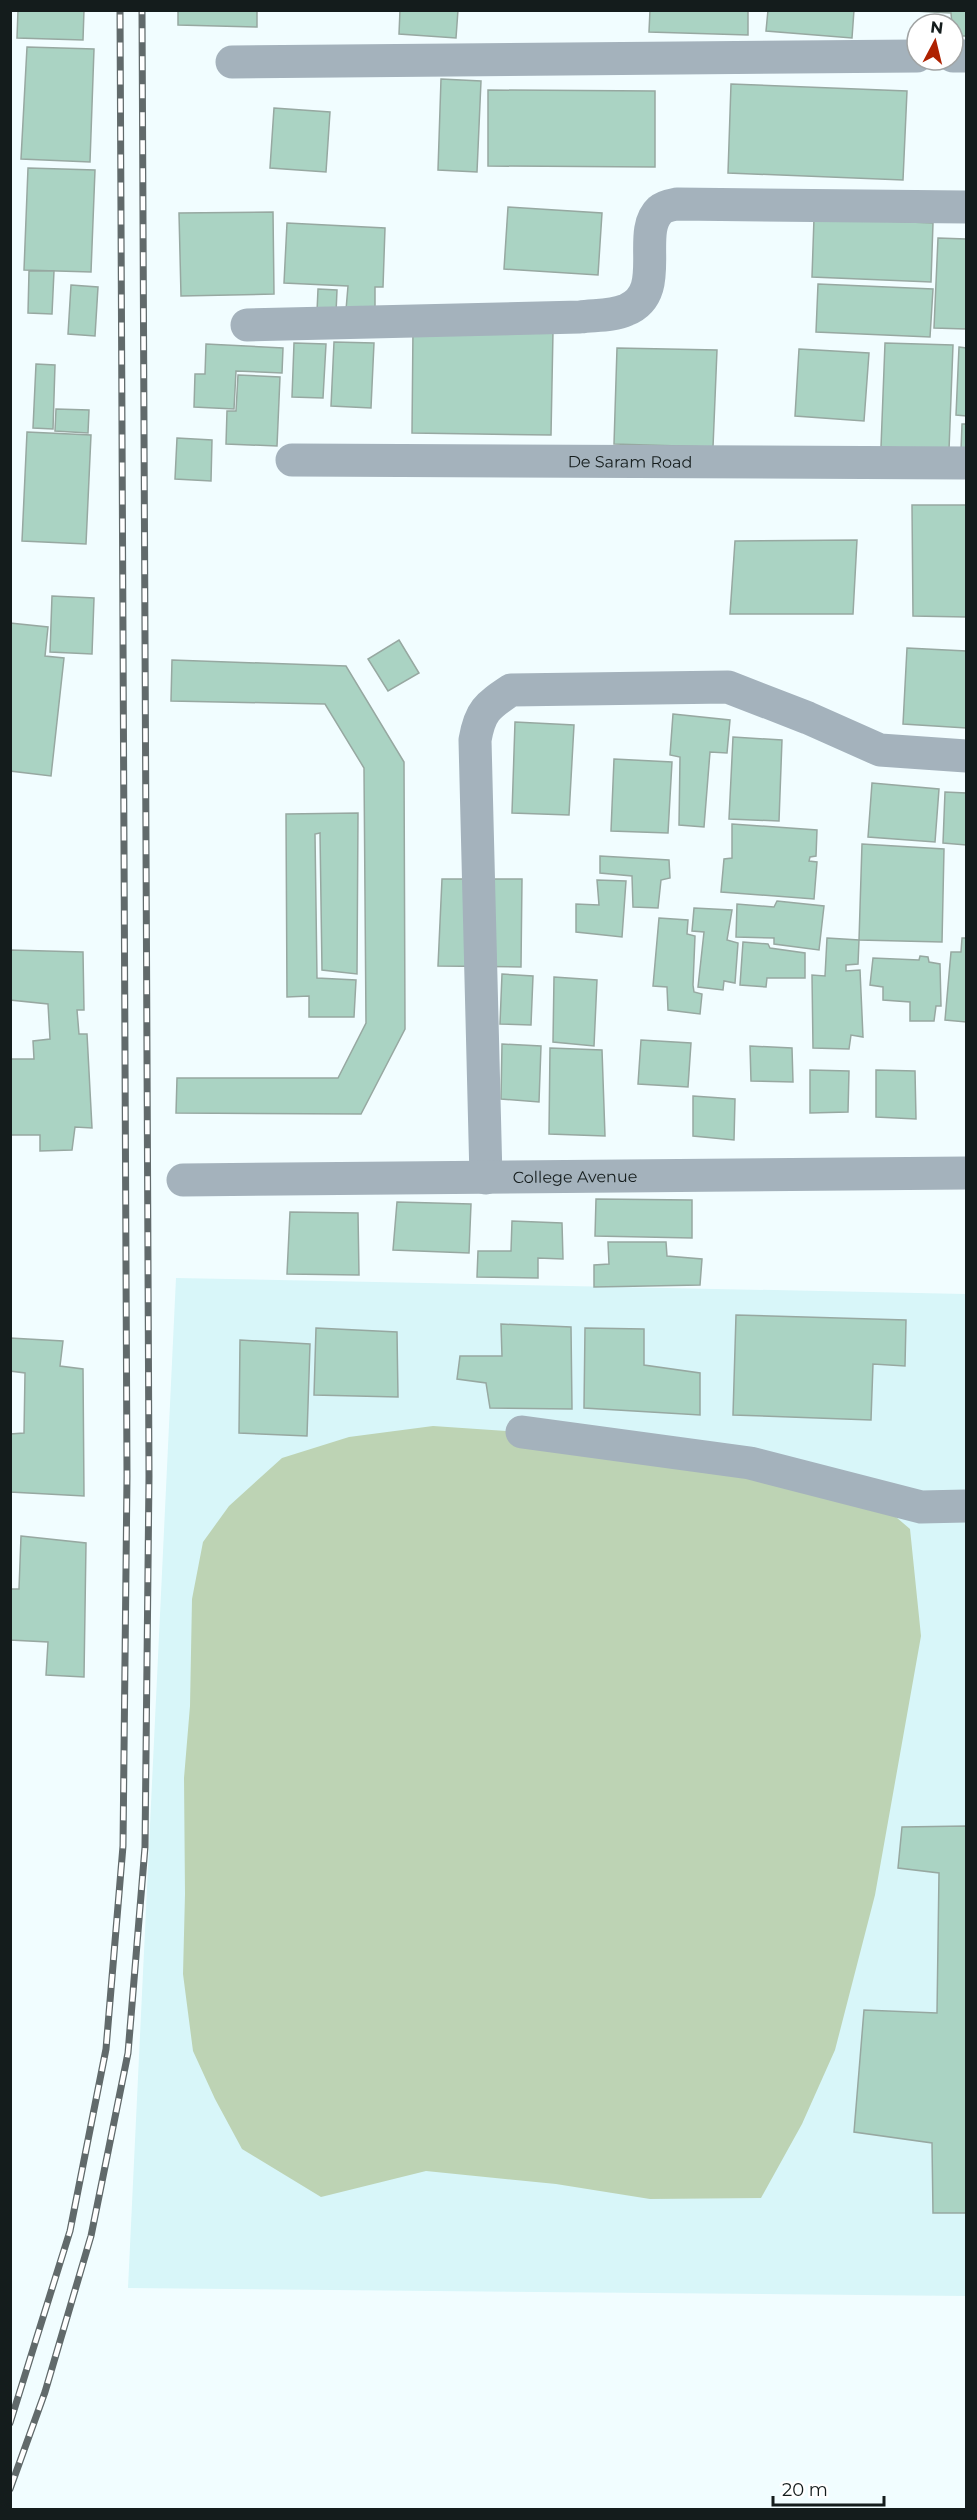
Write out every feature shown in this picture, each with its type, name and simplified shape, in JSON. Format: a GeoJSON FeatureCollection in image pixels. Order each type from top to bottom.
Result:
{"type":"FeatureCollection","features":[{"type":"Feature","properties":{"kind":"street"},"geometry":{"type":"LineString","coordinates":[[232,62],[905,56]]}},
{"type":"Feature","properties":{"kind":"street"},"geometry":{"type":"LineString","coordinates":[[247,325],[580,317],[626,310],[641,298],[650,279],[652,220],[661,208],[677,204],[966,207]]}},
{"type":"Feature","properties":{"kind":"street","name":"De Saram Road"},"geometry":{"type":"LineString","coordinates":[[292,460],[966,463]]}},
{"type":"Feature","properties":{"kind":"street"},"geometry":{"type":"LineString","coordinates":[[486,1178],[475,740],[478,721],[488,705],[511,690],[728,687],[808,718],[880,750],[966,756]]}},
{"type":"Feature","properties":{"kind":"street","name":"College Avenue"},"geometry":{"type":"LineString","coordinates":[[183,1179],[966,1173]]}},
{"type":"Feature","properties":{"kind":"street"},"geometry":{"type":"LineString","coordinates":[[522,1432],[750,1463],[921,1507],[966,1506]]}},
{"type":"Feature","properties":{"kind":"shaded area"},"geometry":{"type":"Polygon","coordinates":[[[176,1278],[966,1294],[966,2296],[128,2288],[176,1278]]]}},
{"type":"Feature","properties":{"kind":"green space"},"geometry":{"type":"Polygon","coordinates":[[[433,1426],[522,1432],[750,1463],[889,1511],[910,1529],[921,1636],[875,1895],[835,2050],[802,2124],[761,2198],[650,2199],[556,2184],[426,2171],[321,2197],[242,2149],[193,2051],[183,1974],[184,1778],[190,1706],[192,1599],[203,1542],[229,1506],[282,1458],[349,1437],[433,1426]]]}},
{"type":"Feature","properties":{"kind":"building"},"geometry":{"type":"Polygon","coordinates":[[[18,10],[84,10],[83,40],[17,38],[18,10]]]}},
{"type":"Feature","properties":{"kind":"building"},"geometry":{"type":"Polygon","coordinates":[[[178,10],[257,10],[257,27],[178,25],[178,10]]]}},
{"type":"Feature","properties":{"kind":"building"},"geometry":{"type":"Polygon","coordinates":[[[400,10],[458,10],[456,38],[399,34],[400,10]]]}},
{"type":"Feature","properties":{"kind":"building"},"geometry":{"type":"Polygon","coordinates":[[[650,10],[748,10],[748,35],[649,32],[650,10]]]}},
{"type":"Feature","properties":{"kind":"building"},"geometry":{"type":"Polygon","coordinates":[[[768,10],[854,10],[852,38],[766,31],[768,10]]]}},
{"type":"Feature","properties":{"kind":"building"},"geometry":{"type":"Polygon","coordinates":[[[896,10],[966,10],[966,36],[965,12],[896,10]]]}},
{"type":"Feature","properties":{"kind":"building"},"geometry":{"type":"Polygon","coordinates":[[[27,47],[94,49],[90,162],[21,159],[27,47]]]}},
{"type":"Feature","properties":{"kind":"building"},"geometry":{"type":"Polygon","coordinates":[[[441,79],[481,81],[477,172],[438,170],[441,79]]]}},
{"type":"Feature","properties":{"kind":"building"},"geometry":{"type":"Polygon","coordinates":[[[731,84],[907,91],[903,180],[728,173],[731,84]]]}},
{"type":"Feature","properties":{"kind":"building"},"geometry":{"type":"Polygon","coordinates":[[[488,90],[655,91],[655,167],[488,166],[488,90]]]}},
{"type":"Feature","properties":{"kind":"building"},"geometry":{"type":"Polygon","coordinates":[[[274,108],[330,112],[326,172],[270,168],[274,108]]]}},
{"type":"Feature","properties":{"kind":"building"},"geometry":{"type":"Polygon","coordinates":[[[28,168],[95,170],[91,272],[24,270],[28,168]]]}},
{"type":"Feature","properties":{"kind":"building"},"geometry":{"type":"Polygon","coordinates":[[[508,207],[602,213],[598,275],[504,269],[508,207]]]}},
{"type":"Feature","properties":{"kind":"building"},"geometry":{"type":"Polygon","coordinates":[[[273,212],[274,294],[181,296],[179,213],[273,212]]]}},
{"type":"Feature","properties":{"kind":"building"},"geometry":{"type":"Polygon","coordinates":[[[814,218],[933,223],[931,282],[812,277],[814,218]]]}},
{"type":"Feature","properties":{"kind":"building"},"geometry":{"type":"Polygon","coordinates":[[[287,223],[385,228],[383,287],[375,287],[375,311],[346,310],[348,286],[284,283],[287,223]]]}},
{"type":"Feature","properties":{"kind":"building"},"geometry":{"type":"Polygon","coordinates":[[[938,238],[966,239],[966,329],[934,328],[938,238]]]}},
{"type":"Feature","properties":{"kind":"building"},"geometry":{"type":"Polygon","coordinates":[[[29,271],[54,271],[52,314],[28,313],[29,271]]]}},
{"type":"Feature","properties":{"kind":"building"},"geometry":{"type":"Polygon","coordinates":[[[818,284],[933,289],[930,337],[816,332],[818,284]]]}},
{"type":"Feature","properties":{"kind":"building"},"geometry":{"type":"Polygon","coordinates":[[[71,285],[98,287],[95,336],[68,334],[71,285]]]}},
{"type":"Feature","properties":{"kind":"building"},"geometry":{"type":"Polygon","coordinates":[[[318,289],[337,290],[336,313],[317,312],[318,289]]]}},
{"type":"Feature","properties":{"kind":"building"},"geometry":{"type":"Polygon","coordinates":[[[413,328],[553,331],[551,435],[412,433],[413,328]]]}},
{"type":"Feature","properties":{"kind":"building"},"geometry":{"type":"Polygon","coordinates":[[[334,342],[374,343],[371,408],[331,406],[334,342]]]}},
{"type":"Feature","properties":{"kind":"building"},"geometry":{"type":"Polygon","coordinates":[[[294,343],[326,344],[323,398],[292,397],[294,343]]]}},
{"type":"Feature","properties":{"kind":"building"},"geometry":{"type":"Polygon","coordinates":[[[885,343],[953,345],[949,450],[881,447],[885,343]]]}},
{"type":"Feature","properties":{"kind":"building"},"geometry":{"type":"Polygon","coordinates":[[[206,344],[283,348],[282,373],[236,371],[234,409],[194,407],[195,374],[205,374],[206,344]]]}},
{"type":"Feature","properties":{"kind":"building"},"geometry":{"type":"Polygon","coordinates":[[[959,347],[966,348],[966,416],[956,415],[959,347]]]}},
{"type":"Feature","properties":{"kind":"building"},"geometry":{"type":"Polygon","coordinates":[[[617,348],[717,350],[713,447],[614,444],[617,348]]]}},
{"type":"Feature","properties":{"kind":"building"},"geometry":{"type":"Polygon","coordinates":[[[799,349],[869,353],[864,421],[795,416],[799,349]]]}},
{"type":"Feature","properties":{"kind":"building"},"geometry":{"type":"Polygon","coordinates":[[[36,364],[55,365],[53,429],[33,428],[36,364]]]}},
{"type":"Feature","properties":{"kind":"building"},"geometry":{"type":"Polygon","coordinates":[[[238,375],[280,377],[277,446],[226,444],[227,411],[236,411],[238,375]]]}},
{"type":"Feature","properties":{"kind":"building"},"geometry":{"type":"Polygon","coordinates":[[[56,409],[89,410],[88,433],[55,431],[56,409]]]}},
{"type":"Feature","properties":{"kind":"building"},"geometry":{"type":"Polygon","coordinates":[[[962,424],[966,424],[966,451],[961,451],[962,424]]]}},
{"type":"Feature","properties":{"kind":"building"},"geometry":{"type":"Polygon","coordinates":[[[27,432],[91,435],[86,544],[22,541],[27,432]]]}},
{"type":"Feature","properties":{"kind":"building"},"geometry":{"type":"Polygon","coordinates":[[[177,438],[212,440],[211,481],[175,479],[177,438]]]}},
{"type":"Feature","properties":{"kind":"building"},"geometry":{"type":"Polygon","coordinates":[[[912,505],[966,505],[966,617],[913,616],[912,505]]]}},
{"type":"Feature","properties":{"kind":"building"},"geometry":{"type":"Polygon","coordinates":[[[857,540],[853,614],[730,614],[735,541],[857,540]]]}},
{"type":"Feature","properties":{"kind":"building"},"geometry":{"type":"Polygon","coordinates":[[[52,596],[94,598],[92,654],[50,652],[52,596]]]}},
{"type":"Feature","properties":{"kind":"building"},"geometry":{"type":"Polygon","coordinates":[[[10,623],[48,627],[45,656],[64,658],[51,776],[10,771],[10,623]]]}},
{"type":"Feature","properties":{"kind":"building"},"geometry":{"type":"Polygon","coordinates":[[[399,640],[419,673],[388,691],[368,659],[399,640]]]}},
{"type":"Feature","properties":{"kind":"building"},"geometry":{"type":"Polygon","coordinates":[[[907,648],[966,651],[966,728],[903,724],[907,648]]]}},
{"type":"Feature","properties":{"kind":"building"},"geometry":{"type":"Polygon","coordinates":[[[172,660],[346,666],[404,762],[405,1029],[361,1114],[176,1113],[177,1078],[338,1078],[366,1023],[364,768],[325,704],[171,701],[172,660]]]}},
{"type":"Feature","properties":{"kind":"building"},"geometry":{"type":"Polygon","coordinates":[[[673,714],[730,720],[727,753],[710,752],[704,827],[679,825],[680,757],[670,755],[673,714]]]}},
{"type":"Feature","properties":{"kind":"building"},"geometry":{"type":"Polygon","coordinates":[[[515,722],[574,725],[569,815],[512,813],[515,722]]]}},
{"type":"Feature","properties":{"kind":"building"},"geometry":{"type":"Polygon","coordinates":[[[733,737],[782,740],[779,821],[729,819],[733,737]]]}},
{"type":"Feature","properties":{"kind":"building"},"geometry":{"type":"Polygon","coordinates":[[[614,759],[672,762],[668,833],[611,831],[614,759]]]}},
{"type":"Feature","properties":{"kind":"building"},"geometry":{"type":"Polygon","coordinates":[[[872,783],[939,789],[935,842],[868,837],[872,783]]]}},
{"type":"Feature","properties":{"kind":"building"},"geometry":{"type":"Polygon","coordinates":[[[945,792],[966,793],[966,845],[943,843],[945,792]]]}},
{"type":"Feature","properties":{"kind":"building"},"geometry":{"type":"Polygon","coordinates":[[[358,813],[357,974],[322,970],[320,833],[315,834],[317,978],[356,980],[354,1017],[309,1017],[309,996],[287,997],[286,814],[358,813]]]}},
{"type":"Feature","properties":{"kind":"building"},"geometry":{"type":"Polygon","coordinates":[[[732,824],[817,830],[816,856],[810,857],[809,861],[817,862],[814,899],[721,892],[724,859],[732,858],[732,824]]]}},
{"type":"Feature","properties":{"kind":"building"},"geometry":{"type":"Polygon","coordinates":[[[862,844],[944,849],[942,942],[859,940],[862,844]]]}},
{"type":"Feature","properties":{"kind":"building"},"geometry":{"type":"Polygon","coordinates":[[[600,856],[669,860],[670,878],[661,880],[658,908],[633,907],[632,876],[600,873],[600,856]]]}},
{"type":"Feature","properties":{"kind":"building"},"geometry":{"type":"Polygon","coordinates":[[[442,879],[522,879],[521,967],[438,966],[442,879]]]}},
{"type":"Feature","properties":{"kind":"building"},"geometry":{"type":"Polygon","coordinates":[[[597,880],[626,881],[622,937],[576,932],[576,904],[599,905],[597,880]]]}},
{"type":"Feature","properties":{"kind":"building"},"geometry":{"type":"Polygon","coordinates":[[[777,901],[824,906],[819,950],[774,944],[774,938],[736,937],[737,904],[774,907],[777,901]]]}},
{"type":"Feature","properties":{"kind":"building"},"geometry":{"type":"Polygon","coordinates":[[[694,908],[732,910],[727,940],[738,943],[735,983],[724,981],[723,990],[698,987],[704,932],[692,931],[694,908]]]}},
{"type":"Feature","properties":{"kind":"building"},"geometry":{"type":"Polygon","coordinates":[[[659,918],[688,920],[687,934],[695,936],[693,985],[694,992],[702,994],[700,1014],[668,1010],[667,987],[653,986],[659,918]]]}},
{"type":"Feature","properties":{"kind":"building"},"geometry":{"type":"Polygon","coordinates":[[[827,938],[859,940],[858,964],[846,965],[846,971],[860,970],[863,1037],[851,1035],[849,1049],[813,1048],[812,975],[825,976],[827,938]]]}},
{"type":"Feature","properties":{"kind":"building"},"geometry":{"type":"Polygon","coordinates":[[[962,938],[966,938],[966,1022],[945,1020],[951,952],[961,952],[962,938]]]}},
{"type":"Feature","properties":{"kind":"building"},"geometry":{"type":"Polygon","coordinates":[[[743,942],[768,944],[770,948],[805,953],[805,978],[767,978],[766,987],[740,985],[743,942]]]}},
{"type":"Feature","properties":{"kind":"building"},"geometry":{"type":"Polygon","coordinates":[[[10,950],[83,952],[84,1010],[77,1010],[79,1034],[87,1034],[92,1128],[75,1127],[72,1150],[40,1151],[40,1135],[10,1135],[10,1059],[34,1059],[33,1041],[50,1039],[48,1004],[10,1000],[10,950]]]}},
{"type":"Feature","properties":{"kind":"building"},"geometry":{"type":"Polygon","coordinates":[[[920,956],[928,957],[929,962],[940,964],[941,1006],[936,1006],[934,1021],[910,1021],[910,1002],[883,1000],[883,987],[870,985],[873,958],[919,960],[920,956]]]}},
{"type":"Feature","properties":{"kind":"building"},"geometry":{"type":"Polygon","coordinates":[[[502,974],[533,976],[531,1025],[500,1024],[502,974]]]}},
{"type":"Feature","properties":{"kind":"building"},"geometry":{"type":"Polygon","coordinates":[[[554,977],[597,980],[594,1046],[553,1042],[554,977]]]}},
{"type":"Feature","properties":{"kind":"building"},"geometry":{"type":"Polygon","coordinates":[[[641,1040],[691,1043],[688,1087],[638,1084],[641,1040]]]}},
{"type":"Feature","properties":{"kind":"building"},"geometry":{"type":"Polygon","coordinates":[[[502,1044],[541,1046],[539,1102],[501,1099],[502,1044]]]}},
{"type":"Feature","properties":{"kind":"building"},"geometry":{"type":"Polygon","coordinates":[[[750,1046],[792,1048],[793,1082],[751,1081],[750,1046]]]}},
{"type":"Feature","properties":{"kind":"building"},"geometry":{"type":"Polygon","coordinates":[[[550,1048],[602,1050],[605,1136],[549,1134],[550,1048]]]}},
{"type":"Feature","properties":{"kind":"building"},"geometry":{"type":"Polygon","coordinates":[[[810,1070],[849,1071],[848,1112],[810,1113],[810,1070]]]}},
{"type":"Feature","properties":{"kind":"building"},"geometry":{"type":"Polygon","coordinates":[[[876,1070],[915,1071],[916,1119],[876,1117],[876,1070]]]}},
{"type":"Feature","properties":{"kind":"building"},"geometry":{"type":"Polygon","coordinates":[[[693,1096],[735,1099],[734,1140],[693,1136],[693,1096]]]}},
{"type":"Feature","properties":{"kind":"building"},"geometry":{"type":"Polygon","coordinates":[[[596,1199],[692,1200],[692,1238],[595,1236],[596,1199]]]}},
{"type":"Feature","properties":{"kind":"building"},"geometry":{"type":"Polygon","coordinates":[[[397,1202],[471,1204],[469,1253],[393,1250],[397,1202]]]}},
{"type":"Feature","properties":{"kind":"building"},"geometry":{"type":"Polygon","coordinates":[[[290,1212],[358,1213],[359,1275],[287,1274],[290,1212]]]}},
{"type":"Feature","properties":{"kind":"building"},"geometry":{"type":"Polygon","coordinates":[[[512,1221],[562,1223],[563,1259],[538,1258],[538,1278],[477,1277],[478,1251],[511,1251],[512,1221]]]}},
{"type":"Feature","properties":{"kind":"building"},"geometry":{"type":"Polygon","coordinates":[[[608,1242],[666,1242],[667,1256],[702,1259],[700,1285],[594,1287],[594,1265],[609,1264],[608,1242]]]}},
{"type":"Feature","properties":{"kind":"building"},"geometry":{"type":"Polygon","coordinates":[[[736,1315],[906,1320],[905,1366],[873,1364],[871,1420],[733,1415],[736,1315]]]}},
{"type":"Feature","properties":{"kind":"building"},"geometry":{"type":"Polygon","coordinates":[[[501,1324],[571,1327],[572,1409],[490,1408],[486,1383],[457,1379],[460,1356],[502,1356],[501,1324]]]}},
{"type":"Feature","properties":{"kind":"building"},"geometry":{"type":"Polygon","coordinates":[[[316,1328],[397,1332],[398,1397],[314,1395],[316,1328]]]}},
{"type":"Feature","properties":{"kind":"building"},"geometry":{"type":"Polygon","coordinates":[[[585,1328],[644,1329],[644,1365],[700,1373],[700,1415],[584,1408],[585,1328]]]}},
{"type":"Feature","properties":{"kind":"building"},"geometry":{"type":"Polygon","coordinates":[[[10,1338],[63,1341],[60,1366],[83,1369],[84,1496],[10,1492],[10,1434],[24,1433],[25,1373],[10,1371],[10,1338]]]}},
{"type":"Feature","properties":{"kind":"building"},"geometry":{"type":"Polygon","coordinates":[[[240,1340],[310,1344],[307,1436],[239,1433],[240,1340]]]}},
{"type":"Feature","properties":{"kind":"building"},"geometry":{"type":"Polygon","coordinates":[[[21,1536],[86,1543],[84,1677],[46,1675],[48,1642],[10,1640],[10,1589],[19,1589],[21,1536]]]}},
{"type":"Feature","properties":{"kind":"building"},"geometry":{"type":"Polygon","coordinates":[[[966,1826],[966,2213],[933,2213],[932,2143],[854,2132],[864,2010],[937,2013],[939,1873],[898,1868],[902,1827],[966,1826]]]}},
{"type":"Feature","properties":{"kind":"railway"},"geometry":{"type":"LineString","coordinates":[[10,2423],[70,2231],[106,2049],[123,1846],[127,1476],[120,10]]}},
{"type":"Feature","properties":{"kind":"railway"},"geometry":{"type":"LineString","coordinates":[[10,2489],[45,2392],[91,2236],[128,2053],[145,1847],[149,1476],[142,10]]}}]}
